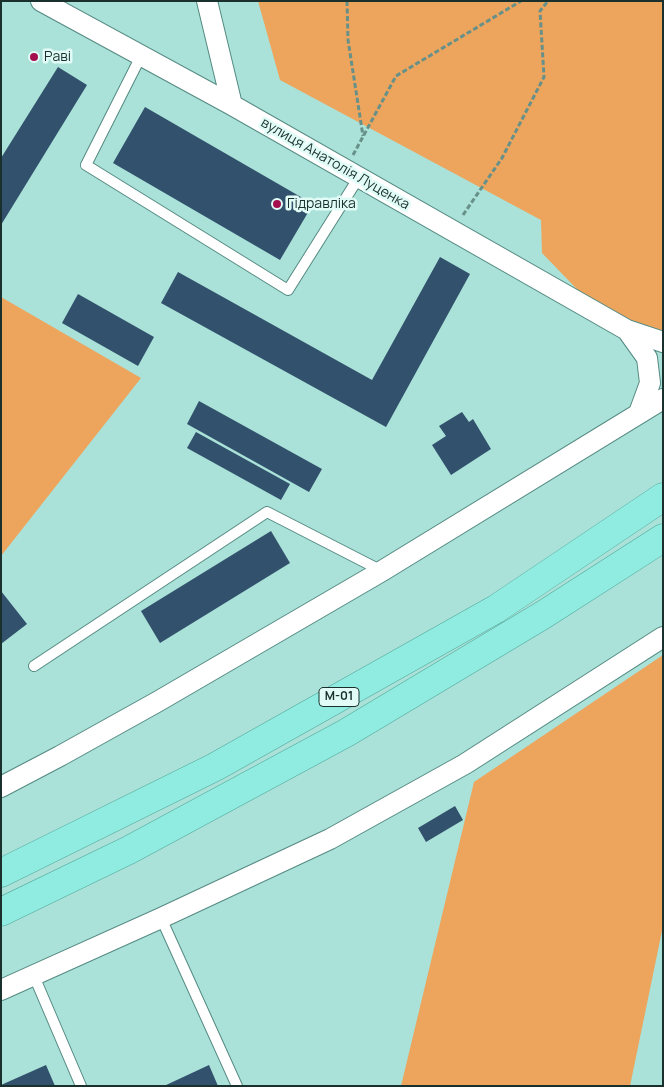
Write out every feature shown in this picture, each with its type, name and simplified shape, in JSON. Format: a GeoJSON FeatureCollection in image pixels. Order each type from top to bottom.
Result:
{"type":"FeatureCollection","features":[{"type":"Feature","properties":{"kind":"highway","name":"М-01"},"geometry":{"type":"LineString","coordinates":[[1,874],[215,767],[487,614],[663,497]]}},
{"type":"Feature","properties":{"kind":"highway","name":"М-01"},"geometry":{"type":"LineString","coordinates":[[1,912],[129,850],[346,733],[544,615],[663,538]]}},
{"type":"Feature","properties":{"kind":"street"},"geometry":{"type":"LineString","coordinates":[[207,1],[232,105]]}},
{"type":"Feature","properties":{"kind":"street","name":"вулиця Анатолія Луценка"},"geometry":{"type":"LineString","coordinates":[[49,3],[627,330],[663,342]]}},
{"type":"Feature","properties":{"kind":"street","name":"вулиця Анатолія Луценка"},"geometry":{"type":"LineString","coordinates":[[627,330],[647,358],[650,383],[639,414]]}},
{"type":"Feature","properties":{"kind":"street"},"geometry":{"type":"LineString","coordinates":[[1,787],[149,706],[382,571],[663,399]]}},
{"type":"Feature","properties":{"kind":"street"},"geometry":{"type":"LineString","coordinates":[[1,990],[330,839],[465,764],[663,637]]}},
{"type":"Feature","properties":{"kind":"lane"},"geometry":{"type":"LineString","coordinates":[[141,56],[86,165],[288,290],[352,173]]}},
{"type":"Feature","properties":{"kind":"lane"},"geometry":{"type":"LineString","coordinates":[[34,666],[267,512],[382,571]]}},
{"type":"Feature","properties":{"kind":"lane"},"geometry":{"type":"LineString","coordinates":[[161,918],[237,1086]]}},
{"type":"Feature","properties":{"kind":"lane"},"geometry":{"type":"LineString","coordinates":[[34,976],[82,1086]]}},
{"type":"Feature","properties":{"kind":"path"},"geometry":{"type":"LineString","coordinates":[[347,1],[348,40],[363,137]]}},
{"type":"Feature","properties":{"kind":"path"},"geometry":{"type":"LineString","coordinates":[[352,173],[363,137],[396,76],[521,1]]}},
{"type":"Feature","properties":{"kind":"path"},"geometry":{"type":"LineString","coordinates":[[452,230],[502,158],[544,78],[540,11],[548,1]]}},
{"type":"Feature","properties":{"kind":"shaded area"},"geometry":{"type":"Polygon","coordinates":[[[258,1],[663,1],[663,332],[600,313],[542,253],[541,220],[280,80],[258,1]]]}},
{"type":"Feature","properties":{"kind":"shaded area"},"geometry":{"type":"Polygon","coordinates":[[[1,297],[141,378],[1,556],[1,297]]]}},
{"type":"Feature","properties":{"kind":"shaded area"},"geometry":{"type":"Polygon","coordinates":[[[663,655],[663,926],[630,1086],[401,1086],[474,782],[663,655]]]}},
{"type":"Feature","properties":{"kind":"building"},"geometry":{"type":"Polygon","coordinates":[[[58,67],[87,85],[1,225],[1,158],[58,67]]]}},
{"type":"Feature","properties":{"kind":"building"},"geometry":{"type":"Polygon","coordinates":[[[145,107],[313,204],[280,260],[113,163],[145,107]]]}},
{"type":"Feature","properties":{"kind":"building"},"geometry":{"type":"Polygon","coordinates":[[[440,257],[470,274],[386,427],[161,303],[178,272],[372,380],[440,257]]]}},
{"type":"Feature","properties":{"kind":"building"},"geometry":{"type":"Polygon","coordinates":[[[78,294],[154,337],[138,366],[62,323],[78,294]]]}},
{"type":"Feature","properties":{"kind":"building"},"geometry":{"type":"Polygon","coordinates":[[[199,401],[322,469],[309,492],[187,424],[199,401]]]}},
{"type":"Feature","properties":{"kind":"building"},"geometry":{"type":"Polygon","coordinates":[[[462,412],[469,422],[473,419],[491,449],[451,475],[432,445],[446,436],[439,426],[462,412]]]}},
{"type":"Feature","properties":{"kind":"building"},"geometry":{"type":"Polygon","coordinates":[[[196,432],[290,484],[281,500],[187,448],[196,432]]]}},
{"type":"Feature","properties":{"kind":"building"},"geometry":{"type":"Polygon","coordinates":[[[271,531],[290,563],[160,643],[141,611],[271,531]]]}},
{"type":"Feature","properties":{"kind":"building"},"geometry":{"type":"Polygon","coordinates":[[[1,591],[27,624],[1,644],[1,591]]]}},
{"type":"Feature","properties":{"kind":"building"},"geometry":{"type":"Polygon","coordinates":[[[455,806],[463,820],[426,842],[418,828],[455,806]]]}},
{"type":"Feature","properties":{"kind":"building"},"geometry":{"type":"Polygon","coordinates":[[[46,1065],[55,1086],[1,1086],[1,1085],[46,1065]]]}},
{"type":"Feature","properties":{"kind":"building"},"geometry":{"type":"Polygon","coordinates":[[[209,1065],[218,1086],[164,1086],[209,1065]]]}},
{"type":"Feature","properties":{"kind":"place","name":"Раві"},"geometry":{"type":"Point","coordinates":[34,57]}},
{"type":"Feature","properties":{"kind":"place","name":"Гідравліка"},"geometry":{"type":"Point","coordinates":[277,204]}}]}
